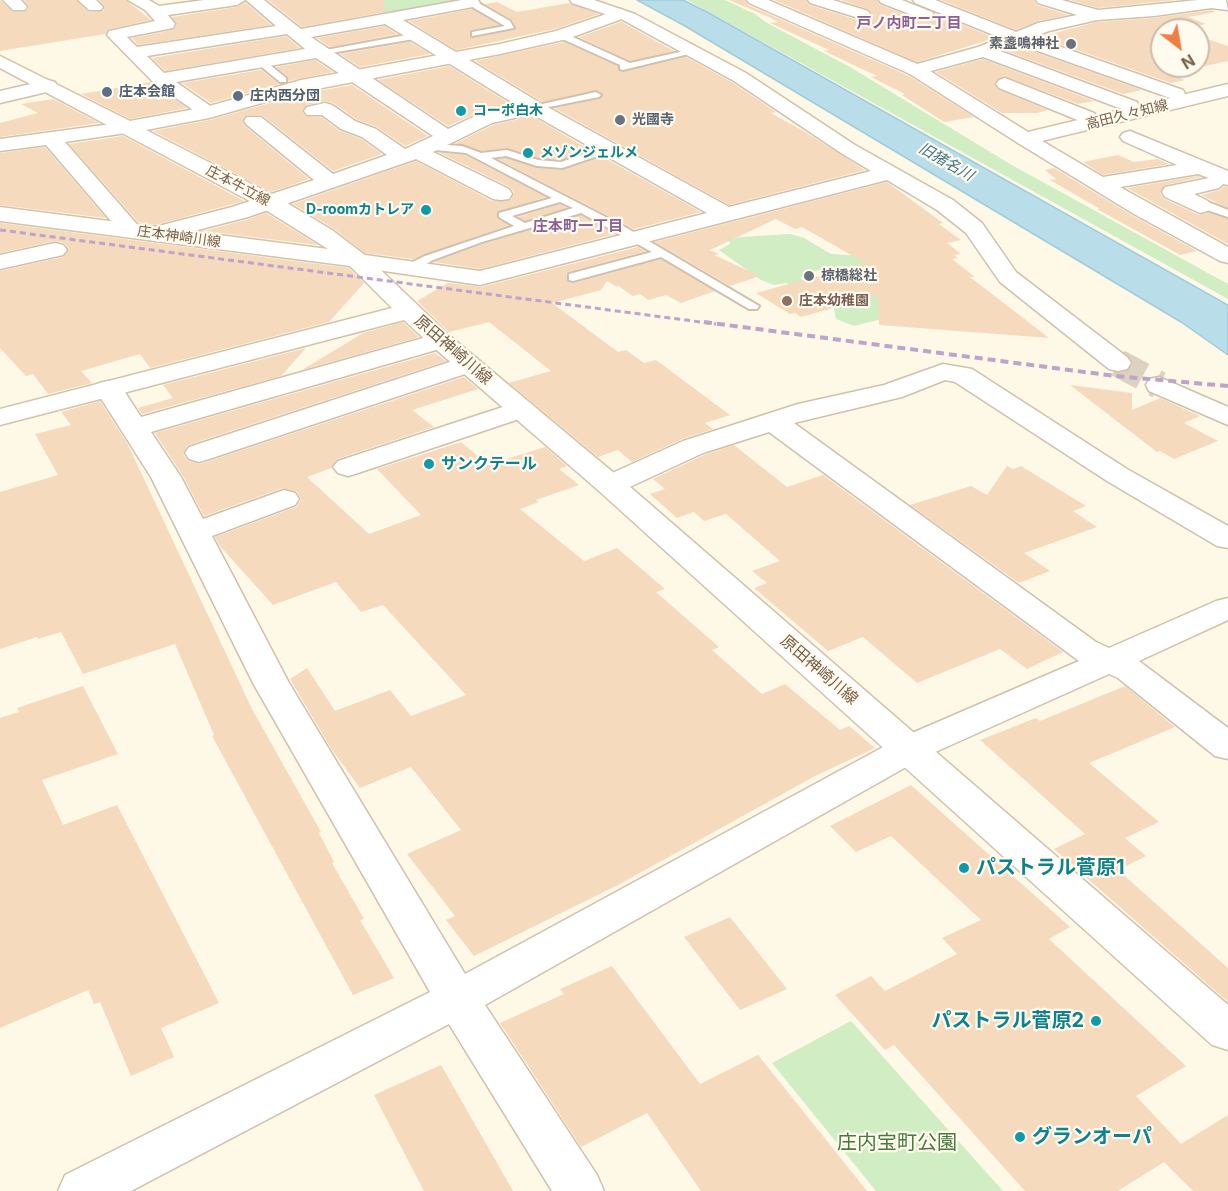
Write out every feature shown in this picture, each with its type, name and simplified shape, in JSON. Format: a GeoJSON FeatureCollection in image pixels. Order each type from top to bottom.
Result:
{"type":"FeatureCollection","features":[{"type":"Feature","properties":{"kind":"street"},"geometry":{"type":"LineString","coordinates":[[136,0],[151,7],[161,18]]}},
{"type":"Feature","properties":{"kind":"street"},"geometry":{"type":"LineString","coordinates":[[254,0],[319,52],[449,138]]}},
{"type":"Feature","properties":{"kind":"street"},"geometry":{"type":"LineString","coordinates":[[578,0],[616,6],[740,78],[848,149],[945,205],[974,228],[1008,277],[1118,363]]}},
{"type":"Feature","properties":{"kind":"street"},"geometry":{"type":"LineString","coordinates":[[755,0],[916,70],[1099,184],[1228,256]]}},
{"type":"Feature","properties":{"kind":"street"},"geometry":{"type":"LineString","coordinates":[[816,0],[862,14]]}},
{"type":"Feature","properties":{"kind":"street"},"geometry":{"type":"LineString","coordinates":[[887,0],[923,7],[1085,60],[1176,94]]}},
{"type":"Feature","properties":{"kind":"street"},"geometry":{"type":"LineString","coordinates":[[1044,0],[1096,15]]}},
{"type":"Feature","properties":{"kind":"street"},"geometry":{"type":"LineString","coordinates":[[133,53],[389,19],[472,3]]}},
{"type":"Feature","properties":{"kind":"street"},"geometry":{"type":"LineString","coordinates":[[916,70],[984,51],[1044,27],[1096,15],[1154,11],[1214,3]]}},
{"type":"Feature","properties":{"kind":"street"},"geometry":{"type":"LineString","coordinates":[[0,146],[126,128],[209,112],[264,94],[500,50],[561,34],[616,6]]}},
{"type":"Feature","properties":{"kind":"street"},"geometry":{"type":"LineString","coordinates":[[209,112],[160,79],[114,35],[161,18],[233,8]]}},
{"type":"Feature","properties":{"kind":"street"},"geometry":{"type":"LineString","coordinates":[[389,19],[534,107],[726,215]]}},
{"type":"Feature","properties":{"kind":"street"},"geometry":{"type":"LineString","coordinates":[[984,51],[1130,106]]}},
{"type":"Feature","properties":{"kind":"street"},"geometry":{"type":"LineString","coordinates":[[160,79],[319,52]]}},
{"type":"Feature","properties":{"kind":"street"},"geometry":{"type":"LineString","coordinates":[[0,61],[126,128]]}},
{"type":"Feature","properties":{"kind":"street"},"geometry":{"type":"LineString","coordinates":[[1091,125],[1130,106],[1228,81]]}},
{"type":"Feature","properties":{"kind":"street"},"geometry":{"type":"LineString","coordinates":[[1005,84],[1091,125]]}},
{"type":"Feature","properties":{"kind":"street"},"geometry":{"type":"LineString","coordinates":[[0,97],[48,86]]}},
{"type":"Feature","properties":{"kind":"street","name":"高田久々知線"},"geometry":{"type":"LineString","coordinates":[[1032,144],[1059,132],[1228,90]]}},
{"type":"Feature","properties":{"kind":"street","name":"高田久々知線"},"geometry":{"type":"LineString","coordinates":[[1032,144],[1091,125],[1228,99]]}},
{"type":"Feature","properties":{"kind":"street"},"geometry":{"type":"LineString","coordinates":[[155,234],[240,212],[416,152],[449,138],[486,118],[534,107]]}},
{"type":"Feature","properties":{"kind":"street"},"geometry":{"type":"LineString","coordinates":[[314,111],[325,110],[348,125],[416,152],[501,194]]}},
{"type":"Feature","properties":{"kind":"street"},"geometry":{"type":"LineString","coordinates":[[1059,132],[1073,120],[1130,136],[1228,180]]}},
{"type":"Feature","properties":{"kind":"street"},"geometry":{"type":"LineString","coordinates":[[254,121],[329,182]]}},
{"type":"Feature","properties":{"kind":"street","name":"庄本牛立線"},"geometry":{"type":"LineString","coordinates":[[126,128],[269,202],[324,235],[358,261],[408,311]]}},
{"type":"Feature","properties":{"kind":"street"},"geometry":{"type":"LineString","coordinates":[[1130,136],[1163,128]]}},
{"type":"Feature","properties":{"kind":"street"},"geometry":{"type":"LineString","coordinates":[[51,138],[131,230]]}},
{"type":"Feature","properties":{"kind":"street"},"geometry":{"type":"LineString","coordinates":[[1099,184],[1203,167]]}},
{"type":"Feature","properties":{"kind":"street","name":"庄本神崎川線"},"geometry":{"type":"LineString","coordinates":[[0,214],[480,278],[890,174]]}},
{"type":"Feature","properties":{"kind":"street"},"geometry":{"type":"LineString","coordinates":[[1200,206],[1173,192],[1228,180]]}},
{"type":"Feature","properties":{"kind":"street"},"geometry":{"type":"LineString","coordinates":[[1151,215],[1200,206]]}},
{"type":"Feature","properties":{"kind":"street"},"geometry":{"type":"LineString","coordinates":[[0,262],[55,250]]}},
{"type":"Feature","properties":{"kind":"street"},"geometry":{"type":"LineString","coordinates":[[0,417],[408,311]]}},
{"type":"Feature","properties":{"kind":"street","name":"原田神崎川線"},"geometry":{"type":"LineString","coordinates":[[408,311],[610,484],[1228,1032]]}},
{"type":"Feature","properties":{"kind":"street"},"geometry":{"type":"LineString","coordinates":[[134,428],[441,341]]}},
{"type":"Feature","properties":{"kind":"street"},"geometry":{"type":"LineString","coordinates":[[235,457],[185,450],[468,364]]}},
{"type":"Feature","properties":{"kind":"street"},"geometry":{"type":"LineString","coordinates":[[610,484],[693,447],[808,410],[892,391],[943,372],[963,375],[1117,475],[1228,539]]}},
{"type":"Feature","properties":{"kind":"street"},"geometry":{"type":"LineString","coordinates":[[1159,385],[1228,417]]}},
{"type":"Feature","properties":{"kind":"street"},"geometry":{"type":"LineString","coordinates":[[108,389],[166,477],[271,683],[457,999],[579,1191]]}},
{"type":"Feature","properties":{"kind":"street"},"geometry":{"type":"LineString","coordinates":[[348,467],[521,409]]}},
{"type":"Feature","properties":{"kind":"street"},"geometry":{"type":"LineString","coordinates":[[773,421],[1084,650],[1130,670],[1228,747]]}},
{"type":"Feature","properties":{"kind":"street"},"geometry":{"type":"LineString","coordinates":[[195,532],[284,499]]}},
{"type":"Feature","properties":{"kind":"street"},"geometry":{"type":"LineString","coordinates":[[83,1191],[457,999],[909,749],[1228,608]]}},
{"type":"Feature","properties":{"kind":"lane"},"geometry":{"type":"LineString","coordinates":[[472,3],[507,23],[510,28],[474,33],[500,50]]}},
{"type":"Feature","properties":{"kind":"lane"},"geometry":{"type":"LineString","coordinates":[[561,34],[626,66],[693,52]]}},
{"type":"Feature","properties":{"kind":"lane"},"geometry":{"type":"LineString","coordinates":[[319,52],[417,36]]}},
{"type":"Feature","properties":{"kind":"lane"},"geometry":{"type":"LineString","coordinates":[[261,62],[283,80]]}},
{"type":"Feature","properties":{"kind":"lane"},"geometry":{"type":"LineString","coordinates":[[534,107],[596,95]]}},
{"type":"Feature","properties":{"kind":"lane"},"geometry":{"type":"LineString","coordinates":[[416,152],[462,149],[583,209],[753,306]]}},
{"type":"Feature","properties":{"kind":"lane"},"geometry":{"type":"LineString","coordinates":[[477,156],[507,153],[537,163],[562,165],[609,149]]}},
{"type":"Feature","properties":{"kind":"lane"},"geometry":{"type":"LineString","coordinates":[[524,227],[503,215],[562,198]]}},
{"type":"Feature","properties":{"kind":"lane"},"geometry":{"type":"LineString","coordinates":[[1200,206],[1208,205],[1228,214]]}},
{"type":"Feature","properties":{"kind":"lane"},"geometry":{"type":"LineString","coordinates":[[410,268],[468,244],[583,209]]}},
{"type":"Feature","properties":{"kind":"lane"},"geometry":{"type":"LineString","coordinates":[[573,277],[662,253]]}},
{"type":"Feature","properties":{"kind":"green space"},"geometry":{"type":"Polygon","coordinates":[[[364,0],[472,0],[389,16],[364,0]]]}},
{"type":"Feature","properties":{"kind":"green space"},"geometry":{"type":"Polygon","coordinates":[[[687,0],[725,0],[755,14],[769,24],[850,67],[1010,164],[1228,284],[1228,299],[687,0]]]}},
{"type":"Feature","properties":{"kind":"green space"},"geometry":{"type":"Polygon","coordinates":[[[790,234],[804,238],[831,254],[881,257],[901,314],[854,326],[836,319],[833,304],[854,305],[858,298],[885,289],[845,266],[815,271],[800,278],[819,292],[808,296],[787,283],[774,285],[761,280],[719,250],[730,244],[729,240],[740,237],[790,234]]]}},
{"type":"Feature","properties":{"kind":"green space","name":"庄内宝町公園"},"geometry":{"type":"Polygon","coordinates":[[[851,1021],[1003,1191],[876,1191],[772,1063],[851,1021]]]}},
{"type":"Feature","properties":{"kind":"water","name":"旧猪名川"},"geometry":{"type":"Polygon","coordinates":[[[637,0],[683,0],[707,12],[1228,305],[1228,355],[1181,322],[685,26],[637,0]]]}},
{"type":"Feature","properties":{"kind":"building"},"geometry":{"type":"Polygon","coordinates":[[[0,0],[13,12],[27,11],[29,7],[24,0],[76,0],[89,12],[103,11],[105,7],[99,0],[126,0],[151,20],[109,29],[105,34],[0,51],[0,0]]]}},
{"type":"Feature","properties":{"kind":"building"},"geometry":{"type":"Polygon","coordinates":[[[268,0],[384,0],[385,12],[302,27],[268,0]]]}},
{"type":"Feature","properties":{"kind":"building"},"geometry":{"type":"Polygon","coordinates":[[[729,0],[745,0],[748,5],[909,76],[974,117],[944,122],[902,95],[905,94],[871,77],[877,76],[824,51],[829,50],[770,23],[778,22],[771,18],[729,0]]]}},
{"type":"Feature","properties":{"kind":"building"},"geometry":{"type":"Polygon","coordinates":[[[774,0],[806,0],[809,5],[861,21],[871,16],[870,10],[841,0],[877,0],[880,5],[925,22],[935,17],[936,14],[995,38],[917,62],[774,0]]]}},
{"type":"Feature","properties":{"kind":"building"},"geometry":{"type":"Polygon","coordinates":[[[941,0],[1034,0],[1037,5],[1068,15],[1038,21],[1016,30],[941,0]]]}},
{"type":"Feature","properties":{"kind":"building"},"geometry":{"type":"Polygon","coordinates":[[[1070,0],[1175,0],[1098,8],[1070,0]]]}},
{"type":"Feature","properties":{"kind":"building"},"geometry":{"type":"Polygon","coordinates":[[[245,2],[271,25],[138,45],[132,38],[173,30],[177,25],[172,17],[237,7],[245,2]]]}},
{"type":"Feature","properties":{"kind":"building"},"geometry":{"type":"Polygon","coordinates":[[[497,2],[517,12],[569,3],[599,14],[555,29],[456,50],[409,21],[472,9],[499,25],[472,30],[471,38],[514,30],[516,27],[511,19],[485,4],[497,2]]]}},
{"type":"Feature","properties":{"kind":"building"},"geometry":{"type":"Polygon","coordinates":[[[1211,10],[1216,12],[1188,17],[1191,18],[1154,18],[1211,10]]]}},
{"type":"Feature","properties":{"kind":"building"},"geometry":{"type":"Polygon","coordinates":[[[1150,18],[1150,76],[1040,37],[1097,22],[1150,18]]]}},
{"type":"Feature","properties":{"kind":"building"},"geometry":{"type":"Polygon","coordinates":[[[622,22],[674,51],[630,61],[579,37],[622,22]]]}},
{"type":"Feature","properties":{"kind":"building"},"geometry":{"type":"Polygon","coordinates":[[[385,26],[397,34],[330,47],[317,38],[385,26]]]}},
{"type":"Feature","properties":{"kind":"building"},"geometry":{"type":"Polygon","coordinates":[[[286,36],[300,48],[165,71],[152,58],[286,36]]]}},
{"type":"Feature","properties":{"kind":"building"},"geometry":{"type":"Polygon","coordinates":[[[1210,40],[1228,46],[1228,61],[1210,65],[1210,40]]]}},
{"type":"Feature","properties":{"kind":"building"},"geometry":{"type":"Polygon","coordinates":[[[410,42],[430,54],[360,67],[340,54],[410,42]]]}},
{"type":"Feature","properties":{"kind":"building"},"geometry":{"type":"Polygon","coordinates":[[[564,42],[618,66],[618,70],[622,72],[686,57],[733,83],[776,112],[771,113],[865,170],[729,205],[554,108],[599,99],[603,95],[597,90],[543,102],[475,61],[564,42]]]}},
{"type":"Feature","properties":{"kind":"building"},"geometry":{"type":"Polygon","coordinates":[[[1018,46],[1142,90],[1123,94],[1006,51],[1018,46]]]}},
{"type":"Feature","properties":{"kind":"building"},"geometry":{"type":"Polygon","coordinates":[[[983,59],[1094,101],[1078,104],[1004,76],[994,83],[997,89],[1048,110],[1037,113],[1002,113],[936,72],[983,59]]]}},
{"type":"Feature","properties":{"kind":"building"},"geometry":{"type":"Polygon","coordinates":[[[315,60],[333,72],[288,81],[287,76],[276,67],[315,60]]]}},
{"type":"Feature","properties":{"kind":"building"},"geometry":{"type":"Polygon","coordinates":[[[449,66],[512,105],[479,112],[448,126],[378,80],[449,66]]]}},
{"type":"Feature","properties":{"kind":"building"},"geometry":{"type":"Polygon","coordinates":[[[261,70],[279,84],[211,103],[182,83],[261,70]]]}},
{"type":"Feature","properties":{"kind":"building"},"geometry":{"type":"Polygon","coordinates":[[[1157,78],[1185,80],[1171,83],[1157,78]]]}},
{"type":"Feature","properties":{"kind":"building"},"geometry":{"type":"Polygon","coordinates":[[[150,82],[187,108],[130,119],[81,94],[150,82]]]}},
{"type":"Feature","properties":{"kind":"building"},"geometry":{"type":"Polygon","coordinates":[[[352,85],[428,136],[405,146],[377,127],[356,119],[333,103],[325,101],[307,105],[302,111],[305,116],[321,117],[340,131],[361,139],[382,154],[333,171],[262,115],[247,115],[242,121],[246,127],[309,179],[271,192],[153,131],[210,120],[302,94],[352,85]]]}},
{"type":"Feature","properties":{"kind":"building"},"geometry":{"type":"Polygon","coordinates":[[[53,99],[99,123],[0,137],[0,123],[38,113],[21,104],[53,99]]]}},
{"type":"Feature","properties":{"kind":"building"},"geometry":{"type":"Polygon","coordinates":[[[532,116],[590,150],[561,160],[538,158],[508,148],[481,151],[456,143],[493,125],[532,116]]]}},
{"type":"Feature","properties":{"kind":"building"},"geometry":{"type":"Polygon","coordinates":[[[123,136],[244,201],[155,225],[138,222],[69,144],[123,136]]]}},
{"type":"Feature","properties":{"kind":"building"},"geometry":{"type":"Polygon","coordinates":[[[45,147],[106,218],[0,205],[0,153],[45,147]]]}},
{"type":"Feature","properties":{"kind":"building"},"geometry":{"type":"Polygon","coordinates":[[[440,153],[465,155],[546,197],[497,212],[498,219],[509,225],[413,259],[365,253],[333,228],[293,204],[416,161],[492,201],[511,200],[514,193],[510,187],[440,153]]]}},
{"type":"Feature","properties":{"kind":"building"},"geometry":{"type":"Polygon","coordinates":[[[1118,155],[1134,162],[1158,159],[1169,164],[1103,175],[1083,162],[1118,155]]]}},
{"type":"Feature","properties":{"kind":"building"},"geometry":{"type":"Polygon","coordinates":[[[603,157],[701,212],[634,229],[498,159],[506,158],[537,168],[562,170],[603,157]]]}},
{"type":"Feature","properties":{"kind":"building"},"geometry":{"type":"Polygon","coordinates":[[[1054,168],[1133,216],[1197,251],[1180,255],[1097,209],[1100,209],[1050,180],[1056,179],[1045,170],[1054,168]]]}},
{"type":"Feature","properties":{"kind":"building"},"geometry":{"type":"Polygon","coordinates":[[[1201,177],[1165,185],[1160,193],[1164,199],[1199,215],[1209,213],[1228,219],[1228,244],[1127,188],[1201,177]]]}},
{"type":"Feature","properties":{"kind":"building"},"geometry":{"type":"Polygon","coordinates":[[[887,182],[943,223],[939,224],[961,240],[947,243],[961,254],[954,255],[958,258],[952,259],[975,277],[970,277],[1049,338],[879,325],[878,295],[801,317],[795,313],[790,314],[756,293],[865,263],[802,227],[795,229],[776,219],[710,250],[719,254],[714,255],[760,276],[730,286],[655,242],[887,182]]]}},
{"type":"Feature","properties":{"kind":"building"},"geometry":{"type":"Polygon","coordinates":[[[1224,186],[1228,187],[1228,208],[1201,195],[1220,190],[1224,186]]]}},
{"type":"Feature","properties":{"kind":"building"},"geometry":{"type":"Polygon","coordinates":[[[560,204],[567,208],[525,221],[518,217],[560,204]]]}},
{"type":"Feature","properties":{"kind":"building"},"geometry":{"type":"Polygon","coordinates":[[[266,213],[318,245],[204,231],[249,219],[266,213]]]}},
{"type":"Feature","properties":{"kind":"building"},"geometry":{"type":"Polygon","coordinates":[[[581,215],[615,234],[480,269],[434,262],[483,244],[581,215]]]}},
{"type":"Feature","properties":{"kind":"building"},"geometry":{"type":"Polygon","coordinates":[[[0,223],[349,268],[364,283],[329,322],[150,368],[140,354],[81,371],[92,383],[48,394],[33,374],[26,376],[0,348],[0,271],[63,257],[69,250],[64,243],[55,241],[0,253],[0,223]]]}},
{"type":"Feature","properties":{"kind":"building"},"geometry":{"type":"Polygon","coordinates":[[[638,247],[646,251],[568,272],[567,281],[574,283],[661,259],[715,291],[681,303],[666,295],[648,300],[640,294],[632,296],[619,286],[607,281],[601,290],[552,303],[618,352],[626,350],[644,363],[656,360],[730,415],[705,423],[713,429],[682,439],[632,462],[618,450],[598,457],[509,383],[551,371],[489,322],[449,332],[417,301],[448,283],[481,287],[638,247]]]}},
{"type":"Feature","properties":{"kind":"building"},"geometry":{"type":"Polygon","coordinates":[[[403,322],[419,337],[302,370],[363,333],[403,322]]]}},
{"type":"Feature","properties":{"kind":"building"},"geometry":{"type":"Polygon","coordinates":[[[306,348],[281,376],[142,414],[138,408],[173,398],[163,385],[306,348]]]}},
{"type":"Feature","properties":{"kind":"building"},"geometry":{"type":"Polygon","coordinates":[[[435,353],[446,361],[188,445],[183,454],[188,461],[200,464],[464,377],[478,389],[412,410],[434,427],[337,459],[331,468],[307,477],[369,534],[421,515],[377,469],[461,442],[488,465],[545,447],[567,466],[559,469],[579,485],[536,500],[539,502],[520,509],[584,561],[617,548],[665,589],[656,592],[719,647],[712,650],[762,694],[785,684],[840,730],[849,726],[875,748],[815,776],[618,885],[474,956],[446,920],[455,916],[407,854],[461,830],[411,767],[360,788],[332,750],[290,679],[307,668],[335,711],[390,690],[411,716],[466,695],[383,605],[361,612],[336,582],[273,605],[219,545],[215,537],[296,507],[301,500],[297,492],[283,488],[204,516],[183,476],[155,433],[435,353]]]}},
{"type":"Feature","properties":{"kind":"building"},"geometry":{"type":"Polygon","coordinates":[[[1070,385],[1132,393],[1132,410],[1160,398],[1200,416],[1184,423],[1218,441],[1174,459],[1160,451],[1157,452],[1070,385]]]}},
{"type":"Feature","properties":{"kind":"building"},"geometry":{"type":"Polygon","coordinates":[[[100,401],[128,445],[252,709],[321,832],[319,833],[334,862],[332,863],[364,919],[360,920],[394,978],[353,995],[212,736],[214,735],[175,644],[83,674],[61,632],[0,649],[0,492],[58,475],[35,434],[71,425],[61,412],[100,401]]]}},
{"type":"Feature","properties":{"kind":"building"},"geometry":{"type":"Polygon","coordinates":[[[734,445],[787,487],[823,475],[1063,652],[1027,669],[1000,649],[917,683],[863,637],[828,651],[754,588],[767,583],[752,571],[780,561],[726,514],[704,521],[694,512],[677,518],[650,494],[665,489],[653,479],[704,455],[734,445]]]}},
{"type":"Feature","properties":{"kind":"building"},"geometry":{"type":"Polygon","coordinates":[[[1007,466],[1013,469],[1021,466],[1086,506],[1073,511],[1097,527],[1024,553],[1050,571],[1019,583],[910,505],[971,486],[987,495],[1007,466]]]}},
{"type":"Feature","properties":{"kind":"building"},"geometry":{"type":"Polygon","coordinates":[[[83,686],[118,754],[42,780],[63,825],[117,805],[219,1003],[161,1028],[174,1057],[131,1076],[100,1002],[94,1004],[88,990],[0,1028],[0,718],[19,712],[17,708],[83,686]]]}},
{"type":"Feature","properties":{"kind":"building"},"geometry":{"type":"Polygon","coordinates":[[[1125,686],[1175,727],[1089,763],[1159,822],[1125,838],[1146,856],[1118,870],[1228,968],[1228,1002],[1054,849],[1085,834],[980,740],[1036,718],[1040,721],[1125,686]]]}},
{"type":"Feature","properties":{"kind":"building"},"geometry":{"type":"Polygon","coordinates":[[[911,785],[1070,927],[1049,939],[1186,1066],[1136,1096],[1181,1144],[1228,1115],[1228,1191],[1193,1191],[1164,1162],[1118,1191],[1025,1191],[894,1045],[885,1050],[835,995],[871,976],[885,991],[957,954],[942,938],[981,920],[891,836],[856,852],[830,826],[911,785]]]}},
{"type":"Feature","properties":{"kind":"building"},"geometry":{"type":"Polygon","coordinates":[[[730,917],[787,989],[740,1010],[684,937],[730,917]]]}},
{"type":"Feature","properties":{"kind":"building"},"geometry":{"type":"Polygon","coordinates":[[[612,966],[700,1084],[758,1055],[867,1191],[701,1191],[647,1113],[581,1147],[500,1023],[564,994],[560,989],[612,966]]]}},
{"type":"Feature","properties":{"kind":"building"},"geometry":{"type":"Polygon","coordinates":[[[441,1065],[513,1191],[424,1191],[374,1095],[441,1065]]]}},
{"type":"Feature","properties":{"kind":"tunnel"},"geometry":{"type":"LineString","coordinates":[[1118,363],[1159,385]]}},
{"type":"Feature","properties":{"kind":"railway"},"geometry":{"type":"LineString","coordinates":[[0,230],[716,324]]}},
{"type":"Feature","properties":{"kind":"railway"},"geometry":{"type":"LineString","coordinates":[[704,322],[1115,376],[1228,386]]}},
{"type":"Feature","properties":{"kind":"place","name":"素盞鳴神社"},"geometry":{"type":"Point","coordinates":[1071,44]}},
{"type":"Feature","properties":{"kind":"place","name":"庄本会館"},"geometry":{"type":"Point","coordinates":[107,92]}},
{"type":"Feature","properties":{"kind":"place","name":"庄内西分団"},"geometry":{"type":"Point","coordinates":[238,96]}},
{"type":"Feature","properties":{"kind":"place","name":"コーポ白木"},"geometry":{"type":"Point","coordinates":[461,111]}},
{"type":"Feature","properties":{"kind":"place","name":"光國寺"},"geometry":{"type":"Point","coordinates":[620,120]}},
{"type":"Feature","properties":{"kind":"place","name":"メゾンジェルメ"},"geometry":{"type":"Point","coordinates":[528,153]}},
{"type":"Feature","properties":{"kind":"place","name":"D-roomカトレア"},"geometry":{"type":"Point","coordinates":[426,210]}},
{"type":"Feature","properties":{"kind":"place","name":"椋橋総社"},"geometry":{"type":"Point","coordinates":[809,276]}},
{"type":"Feature","properties":{"kind":"place","name":"庄本幼稚園"},"geometry":{"type":"Point","coordinates":[787,301]}},
{"type":"Feature","properties":{"kind":"place","name":"サンクテール"},"geometry":{"type":"Point","coordinates":[429,464]}},
{"type":"Feature","properties":{"kind":"place","name":"パストラル菅原1"},"geometry":{"type":"Point","coordinates":[964,868]}},
{"type":"Feature","properties":{"kind":"place","name":"パストラル菅原2"},"geometry":{"type":"Point","coordinates":[1096,1021]}},
{"type":"Feature","properties":{"kind":"place","name":"グランオーパ"},"geometry":{"type":"Point","coordinates":[1020,1137]}},
{"type":"Feature","properties":{"kind":"district","name":"戸ノ内町二丁目"},"geometry":{"type":"Point","coordinates":[909,23]}},
{"type":"Feature","properties":{"kind":"district","name":"庄本町一丁目"},"geometry":{"type":"Point","coordinates":[578,226]}}]}
